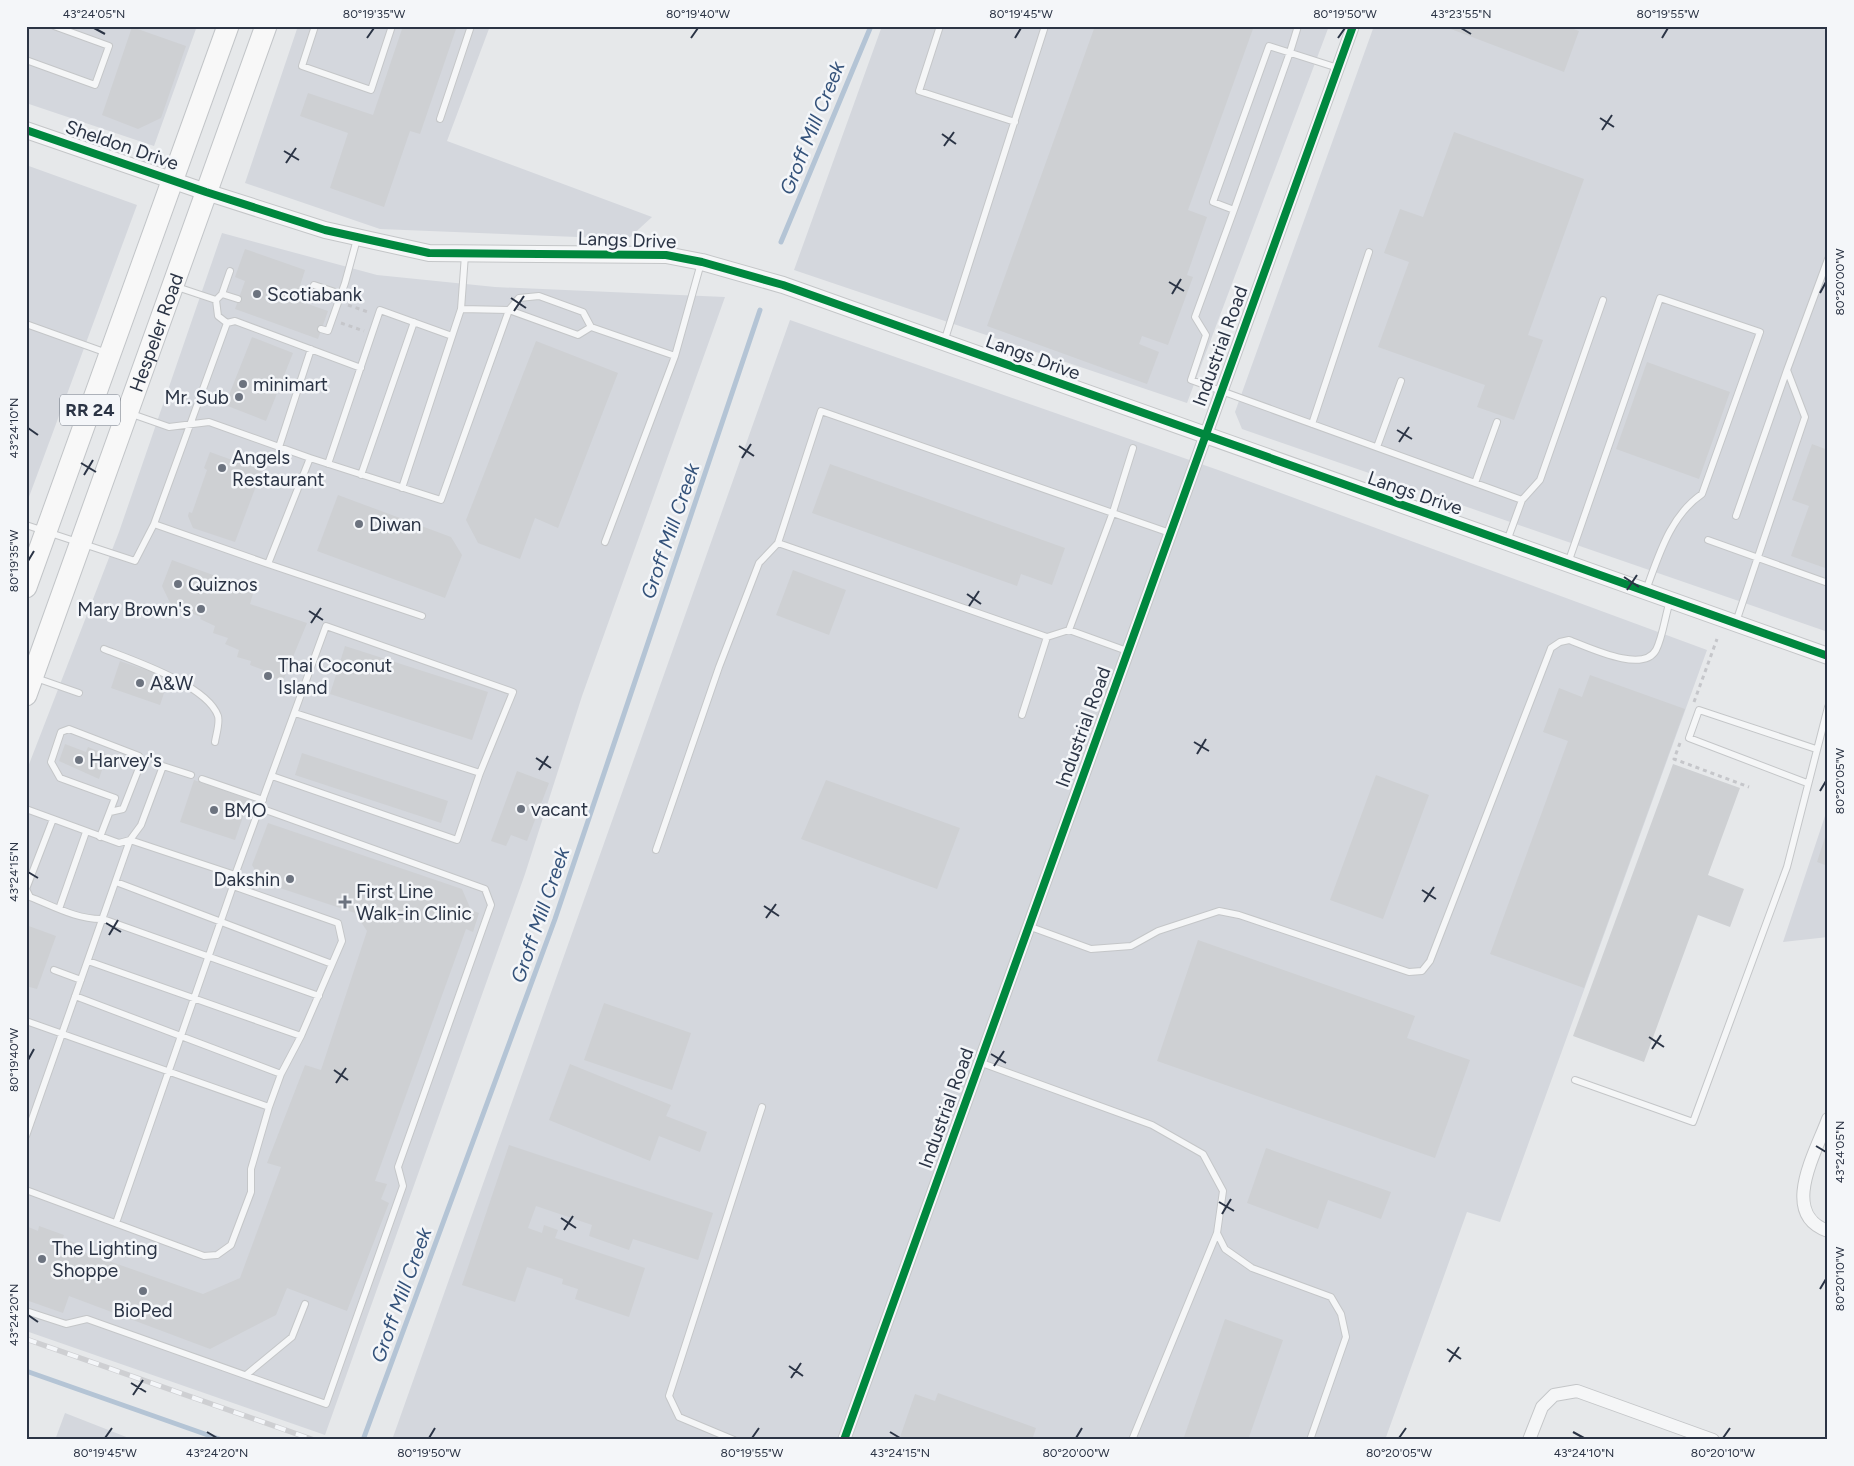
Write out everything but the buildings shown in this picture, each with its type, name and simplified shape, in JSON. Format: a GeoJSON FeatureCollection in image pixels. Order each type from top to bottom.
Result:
{"type":"FeatureCollection","features":[{"type":"Feature","properties":{"kind":"main road","name":"Hespeler Road"},"geometry":{"type":"LineString","coordinates":[[26,587],[36,528],[110,354],[228,26]]}},
{"type":"Feature","properties":{"kind":"main road","name":"Hespeler Road"},"geometry":{"type":"LineString","coordinates":[[29,686],[266,26]]}},
{"type":"Feature","properties":{"kind":"street","name":"Industrial Road"},"geometry":{"type":"LineString","coordinates":[[844,1440],[1353,26]]}},
{"type":"Feature","properties":{"kind":"street","name":"Sheldon Drive"},"geometry":{"type":"LineString","coordinates":[[26,130],[206,192]]}},
{"type":"Feature","properties":{"kind":"street","name":"Langs Drive"},"geometry":{"type":"LineString","coordinates":[[206,192],[325,230],[429,253],[666,255],[702,262],[783,285],[1828,656]]}},
{"type":"Feature","properties":{"kind":"street"},"geometry":{"type":"LineString","coordinates":[[1828,1119],[1802,1192],[1803,1207],[1808,1218],[1828,1231]]}},
{"type":"Feature","properties":{"kind":"street"},"geometry":{"type":"LineString","coordinates":[[1529,1440],[1542,1406],[1554,1395],[1577,1391],[1713,1440]]}},
{"type":"Feature","properties":{"kind":"lane"},"geometry":{"type":"LineString","coordinates":[[26,60],[95,85],[109,46],[54,26]]}},
{"type":"Feature","properties":{"kind":"lane"},"geometry":{"type":"LineString","coordinates":[[315,26],[302,66],[371,90],[392,26]]}},
{"type":"Feature","properties":{"kind":"lane"},"geometry":{"type":"LineString","coordinates":[[440,118],[471,26]]}},
{"type":"Feature","properties":{"kind":"lane"},"geometry":{"type":"LineString","coordinates":[[940,26],[920,91],[1015,122]]}},
{"type":"Feature","properties":{"kind":"lane"},"geometry":{"type":"LineString","coordinates":[[944,343],[1045,26]]}},
{"type":"Feature","properties":{"kind":"lane"},"geometry":{"type":"LineString","coordinates":[[1298,26],[1195,317],[1206,335],[1191,380],[1522,500]]}},
{"type":"Feature","properties":{"kind":"lane"},"geometry":{"type":"LineString","coordinates":[[1234,210],[1213,202],[1269,46],[1338,68]]}},
{"type":"Feature","properties":{"kind":"lane"},"geometry":{"type":"LineString","coordinates":[[321,329],[328,331],[358,237]]}},
{"type":"Feature","properties":{"kind":"lane"},"geometry":{"type":"LineString","coordinates":[[1312,424],[1369,252]]}},
{"type":"Feature","properties":{"kind":"lane"},"geometry":{"type":"LineString","coordinates":[[402,488],[461,308],[465,253]]}},
{"type":"Feature","properties":{"kind":"lane"},"geometry":{"type":"LineString","coordinates":[[1736,516],[1828,259]]}},
{"type":"Feature","properties":{"kind":"lane"},"geometry":{"type":"LineString","coordinates":[[605,542],[675,356],[702,262]]}},
{"type":"Feature","properties":{"kind":"lane"},"geometry":{"type":"LineString","coordinates":[[216,300],[222,294],[230,271]]}},
{"type":"Feature","properties":{"kind":"lane"},"geometry":{"type":"LineString","coordinates":[[314,285],[341,294]]}},
{"type":"Feature","properties":{"kind":"lane"},"geometry":{"type":"LineString","coordinates":[[172,286],[216,300]]}},
{"type":"Feature","properties":{"kind":"lane"},"geometry":{"type":"LineString","coordinates":[[222,294],[238,300]]}},
{"type":"Feature","properties":{"kind":"lane"},"geometry":{"type":"LineString","coordinates":[[127,412],[169,427],[190,426],[209,422],[310,458],[441,500],[509,310],[519,298],[539,296],[583,312],[591,327],[675,356]]}},
{"type":"Feature","properties":{"kind":"lane"},"geometry":{"type":"LineString","coordinates":[[1568,564],[1660,298],[1760,332],[1702,494],[1687,504],[1664,542],[1646,592]]}},
{"type":"Feature","properties":{"kind":"lane"},"geometry":{"type":"LineString","coordinates":[[216,300],[218,316],[227,323]]}},
{"type":"Feature","properties":{"kind":"lane"},"geometry":{"type":"LineString","coordinates":[[1507,542],[1522,500],[1540,480],[1603,300]]}},
{"type":"Feature","properties":{"kind":"lane"},"geometry":{"type":"LineString","coordinates":[[461,308],[509,310],[578,335],[591,327]]}},
{"type":"Feature","properties":{"kind":"lane"},"geometry":{"type":"LineString","coordinates":[[328,464],[380,310],[452,336]]}},
{"type":"Feature","properties":{"kind":"lane"},"geometry":{"type":"LineString","coordinates":[[227,323],[235,321],[360,368]]}},
{"type":"Feature","properties":{"kind":"lane"},"geometry":{"type":"LineString","coordinates":[[361,475],[414,322]]}},
{"type":"Feature","properties":{"kind":"lane"},"geometry":{"type":"LineString","coordinates":[[36,528],[135,561],[154,524],[227,323]]}},
{"type":"Feature","properties":{"kind":"lane"},"geometry":{"type":"LineString","coordinates":[[26,324],[110,354]]}},
{"type":"Feature","properties":{"kind":"lane"},"geometry":{"type":"LineString","coordinates":[[279,447],[312,350]]}},
{"type":"Feature","properties":{"kind":"lane"},"geometry":{"type":"LineString","coordinates":[[1736,624],[1805,417],[1787,370]]}},
{"type":"Feature","properties":{"kind":"lane"},"geometry":{"type":"LineString","coordinates":[[1376,448],[1401,381]]}},
{"type":"Feature","properties":{"kind":"lane"},"geometry":{"type":"LineString","coordinates":[[656,850],[719,667],[759,563],[778,543],[821,411],[1170,533]]}},
{"type":"Feature","properties":{"kind":"lane"},"geometry":{"type":"LineString","coordinates":[[1475,483],[1497,422]]}},
{"type":"Feature","properties":{"kind":"lane"},"geometry":{"type":"LineString","coordinates":[[1069,630],[1133,448]]}},
{"type":"Feature","properties":{"kind":"lane"},"geometry":{"type":"LineString","coordinates":[[268,564],[310,458]]}},
{"type":"Feature","properties":{"kind":"lane"},"geometry":{"type":"LineString","coordinates":[[154,524],[422,616]]}},
{"type":"Feature","properties":{"kind":"lane"},"geometry":{"type":"LineString","coordinates":[[1708,540],[1828,583]]}},
{"type":"Feature","properties":{"kind":"lane"},"geometry":{"type":"LineString","coordinates":[[778,543],[1046,637],[1069,630],[1128,651]]}},
{"type":"Feature","properties":{"kind":"lane"},"geometry":{"type":"LineString","coordinates":[[1028,926],[1091,949],[1131,946],[1158,931],[1220,911],[1239,915],[1409,972],[1422,971],[1430,961],[1551,648],[1560,642],[1569,640],[1625,660],[1642,660],[1655,651],[1670,600]]}},
{"type":"Feature","properties":{"kind":"lane"},"geometry":{"type":"LineString","coordinates":[[116,1223],[234,886],[235,875],[326,626],[513,692],[480,773],[457,840],[272,776]]}},
{"type":"Feature","properties":{"kind":"lane"},"geometry":{"type":"LineString","coordinates":[[1022,714],[1046,637]]}},
{"type":"Feature","properties":{"kind":"lane"},"geometry":{"type":"LineString","coordinates":[[104,649],[175,677],[214,707],[218,718],[215,742]]}},
{"type":"Feature","properties":{"kind":"lane"},"geometry":{"type":"LineString","coordinates":[[29,686],[79,693]]}},
{"type":"Feature","properties":{"kind":"lane"},"geometry":{"type":"LineString","coordinates":[[1575,1080],[1693,1122],[1787,867],[1828,707]]}},
{"type":"Feature","properties":{"kind":"lane"},"geometry":{"type":"LineString","coordinates":[[1807,783],[1689,738],[1699,710],[1816,749]]}},
{"type":"Feature","properties":{"kind":"lane"},"geometry":{"type":"LineString","coordinates":[[295,713],[480,773]]}},
{"type":"Feature","properties":{"kind":"lane"},"geometry":{"type":"LineString","coordinates":[[100,837],[115,798],[60,778],[50,762],[61,732],[69,729],[140,756],[140,763],[123,809],[110,812]]}},
{"type":"Feature","properties":{"kind":"lane"},"geometry":{"type":"LineString","coordinates":[[26,1136],[29,1120],[88,961],[130,840],[141,825],[163,766],[191,775]]}},
{"type":"Feature","properties":{"kind":"lane"},"geometry":{"type":"LineString","coordinates":[[202,779],[263,800]]}},
{"type":"Feature","properties":{"kind":"lane"},"geometry":{"type":"LineString","coordinates":[[26,1311],[66,1324],[87,1319],[326,1404],[403,1186],[398,1167],[491,905],[485,889],[260,808]]}},
{"type":"Feature","properties":{"kind":"lane"},"geometry":{"type":"LineString","coordinates":[[26,809],[119,843],[130,840],[235,875]]}},
{"type":"Feature","properties":{"kind":"lane"},"geometry":{"type":"LineString","coordinates":[[53,818],[26,889],[30,897],[91,919],[103,919],[319,996]]}},
{"type":"Feature","properties":{"kind":"lane"},"geometry":{"type":"LineString","coordinates":[[59,909],[86,832]]}},
{"type":"Feature","properties":{"kind":"lane"},"geometry":{"type":"LineString","coordinates":[[116,882],[332,964]]}},
{"type":"Feature","properties":{"kind":"lane"},"geometry":{"type":"LineString","coordinates":[[26,1190],[204,1256],[217,1255],[231,1245],[251,1192],[251,1169],[269,1107],[281,1074],[301,1036],[342,941],[338,923],[234,886]]}},
{"type":"Feature","properties":{"kind":"lane"},"geometry":{"type":"LineString","coordinates":[[88,961],[194,1000],[301,1036]]}},
{"type":"Feature","properties":{"kind":"lane"},"geometry":{"type":"LineString","coordinates":[[54,970],[81,980]]}},
{"type":"Feature","properties":{"kind":"lane"},"geometry":{"type":"LineString","coordinates":[[75,996],[281,1074]]}},
{"type":"Feature","properties":{"kind":"lane"},"geometry":{"type":"LineString","coordinates":[[26,1020],[269,1107]]}},
{"type":"Feature","properties":{"kind":"lane"},"geometry":{"type":"LineString","coordinates":[[979,1062],[1152,1125],[1203,1154],[1223,1191],[1217,1233],[1132,1440]]}},
{"type":"Feature","properties":{"kind":"lane"},"geometry":{"type":"LineString","coordinates":[[734,1440],[679,1417],[668,1396],[762,1107]]}},
{"type":"Feature","properties":{"kind":"lane"},"geometry":{"type":"LineString","coordinates":[[1217,1233],[1226,1249],[1252,1268],[1331,1297],[1341,1314],[1346,1337],[1310,1440]]}},
{"type":"Feature","properties":{"kind":"lane"},"geometry":{"type":"LineString","coordinates":[[246,1375],[292,1337],[305,1304]]}},
{"type":"Feature","properties":{"kind":"path"},"geometry":{"type":"LineString","coordinates":[[338,302],[378,316]]}},
{"type":"Feature","properties":{"kind":"path"},"geometry":{"type":"LineString","coordinates":[[331,320],[372,334]]}},
{"type":"Feature","properties":{"kind":"shaded area"},"geometry":{"type":"Polygon","coordinates":[[[26,26],[197,26],[154,146],[26,103],[26,26]]]}},
{"type":"Feature","properties":{"kind":"shaded area"},"geometry":{"type":"Polygon","coordinates":[[[298,26],[490,26],[447,141],[652,217],[628,239],[380,229],[245,183],[298,26]]]}},
{"type":"Feature","properties":{"kind":"shaded area"},"geometry":{"type":"Polygon","coordinates":[[[882,26],[1329,26],[1187,403],[794,270],[882,26]]]}},
{"type":"Feature","properties":{"kind":"shaded area"},"geometry":{"type":"Polygon","coordinates":[[[1374,26],[1813,26],[1828,31],[1828,632],[1242,429],[1235,412],[1374,26]]]}},
{"type":"Feature","properties":{"kind":"shaded area"},"geometry":{"type":"Polygon","coordinates":[[[26,165],[137,205],[26,505],[26,165]]]}},
{"type":"Feature","properties":{"kind":"shaded area"},"geometry":{"type":"Polygon","coordinates":[[[222,233],[377,275],[495,287],[725,297],[582,696],[525,874],[325,1435],[26,1331],[26,772],[119,532],[222,233]]]}},
{"type":"Feature","properties":{"kind":"shaded area"},"geometry":{"type":"Polygon","coordinates":[[[790,320],[1221,471],[1707,650],[1500,1222],[1467,1212],[1385,1440],[392,1440],[790,320]]]}},
{"type":"Feature","properties":{"kind":"shaded area"},"geometry":{"type":"Polygon","coordinates":[[[1828,807],[1828,937],[1783,942],[1828,807]]]}},
{"type":"Feature","properties":{"kind":"shaded area"},"geometry":{"type":"Polygon","coordinates":[[[65,1413],[134,1440],[55,1440],[65,1413]]]}},
{"type":"Feature","properties":{"kind":"waterway","name":"Groff Mill Creek"},"geometry":{"type":"LineString","coordinates":[[781,242],[871,26]]}},
{"type":"Feature","properties":{"kind":"waterway","name":"Groff Mill Creek"},"geometry":{"type":"LineString","coordinates":[[363,1440],[555,919],[760,310]]}},
{"type":"Feature","properties":{"kind":"waterway","name":"Groff Mill Creek"},"geometry":{"type":"LineString","coordinates":[[26,1371],[222,1440]]}},
{"type":"Feature","properties":{"kind":"railway"},"geometry":{"type":"LineString","coordinates":[[26,1339],[314,1440]]}},
{"type":"Feature","properties":{"kind":"cycle path"},"geometry":{"type":"LineString","coordinates":[[844,1440],[1353,26]]}},
{"type":"Feature","properties":{"kind":"cycle path"},"geometry":{"type":"LineString","coordinates":[[26,130],[206,192],[325,230],[429,253],[666,255],[702,262],[783,285],[1828,656]]}},
{"type":"Feature","properties":{"kind":"place","name":"Scotiabank"},"geometry":{"type":"Point","coordinates":[257,294]}},
{"type":"Feature","properties":{"kind":"place","name":"minimart"},"geometry":{"type":"Point","coordinates":[243,384]}},
{"type":"Feature","properties":{"kind":"place","name":"Mr. Sub"},"geometry":{"type":"Point","coordinates":[239,397]}},
{"type":"Feature","properties":{"kind":"place","name":"Angels Restaurant"},"geometry":{"type":"Point","coordinates":[222,468]}},
{"type":"Feature","properties":{"kind":"place","name":"Diwan"},"geometry":{"type":"Point","coordinates":[359,524]}},
{"type":"Feature","properties":{"kind":"place","name":"Quiznos"},"geometry":{"type":"Point","coordinates":[178,584]}},
{"type":"Feature","properties":{"kind":"place","name":"Mary Brown's"},"geometry":{"type":"Point","coordinates":[201,609]}},
{"type":"Feature","properties":{"kind":"place","name":"Thai Coconut Island"},"geometry":{"type":"Point","coordinates":[268,676]}},
{"type":"Feature","properties":{"kind":"place","name":"A&W"},"geometry":{"type":"Point","coordinates":[140,683]}},
{"type":"Feature","properties":{"kind":"place","name":"Harvey's"},"geometry":{"type":"Point","coordinates":[79,760]}},
{"type":"Feature","properties":{"kind":"place","name":"vacant"},"geometry":{"type":"Point","coordinates":[521,809]}},
{"type":"Feature","properties":{"kind":"place","name":"BMO"},"geometry":{"type":"Point","coordinates":[214,810]}},
{"type":"Feature","properties":{"kind":"place","name":"Dakshin"},"geometry":{"type":"Point","coordinates":[290,879]}},
{"type":"Feature","properties":{"kind":"place","name":"First Line Walk-in Clinic"},"geometry":{"type":"Point","coordinates":[345,902]}},
{"type":"Feature","properties":{"kind":"place","name":"The Lighting Shoppe"},"geometry":{"type":"Point","coordinates":[42,1259]}},
{"type":"Feature","properties":{"kind":"place","name":"BioPed"},"geometry":{"type":"Point","coordinates":[143,1291]}}]}
